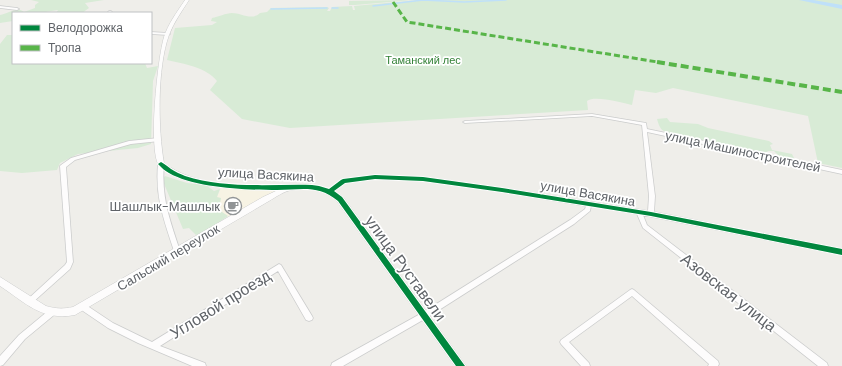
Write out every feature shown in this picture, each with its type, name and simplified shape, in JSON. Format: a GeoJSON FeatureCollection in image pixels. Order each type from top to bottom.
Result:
{"type":"FeatureCollection","features":[{"type":"Feature","properties":{"kind":"street"},"geometry":{"type":"LineString","coordinates":[[177,251],[161,202],[158,184],[161,164],[158,140],[160,73],[168,34],[187,0]]}},
{"type":"Feature","properties":{"kind":"street"},"geometry":{"type":"LineString","coordinates":[[0,7],[8,10],[18,9]]}},
{"type":"Feature","properties":{"kind":"street"},"geometry":{"type":"LineString","coordinates":[[152,33],[168,34]]}},
{"type":"Feature","properties":{"kind":"street","name":"улица Машиностроителей"},"geometry":{"type":"LineString","coordinates":[[465,122],[592,115],[842,172]]}},
{"type":"Feature","properties":{"kind":"street"},"geometry":{"type":"LineString","coordinates":[[644,127],[652,196],[650,214]]}},
{"type":"Feature","properties":{"kind":"street"},"geometry":{"type":"LineString","coordinates":[[30,301],[68,267],[70,262],[63,166],[73,159],[125,144],[158,140]]}},
{"type":"Feature","properties":{"kind":"street","name":"улица Васякина"},"geometry":{"type":"LineString","coordinates":[[161,164],[174,174],[191,180],[266,188],[313,186],[328,190],[343,181],[375,177],[398,178],[502,190],[640,214],[650,214],[842,252]]}},
{"type":"Feature","properties":{"kind":"street","name":"Сальский переулок"},"geometry":{"type":"LineString","coordinates":[[51,313],[67,313],[83,307],[272,196],[295,187]]}},
{"type":"Feature","properties":{"kind":"street","name":"улица Руставели"},"geometry":{"type":"LineString","coordinates":[[328,190],[340,199],[462,366]]}},
{"type":"Feature","properties":{"kind":"street"},"geometry":{"type":"LineString","coordinates":[[335,366],[425,316],[572,222],[588,210],[588,204]]}},
{"type":"Feature","properties":{"kind":"street","name":"Азовская улица"},"geometry":{"type":"LineString","coordinates":[[640,214],[645,226],[824,366]]}},
{"type":"Feature","properties":{"kind":"street","name":"Угловой проезд"},"geometry":{"type":"LineString","coordinates":[[153,346],[279,267],[309,318]]}},
{"type":"Feature","properties":{"kind":"street"},"geometry":{"type":"LineString","coordinates":[[0,281],[51,313],[22,337],[0,362]]}},
{"type":"Feature","properties":{"kind":"street"},"geometry":{"type":"LineString","coordinates":[[586,366],[564,342],[632,292],[715,364],[712,366]]}},
{"type":"Feature","properties":{"kind":"street"},"geometry":{"type":"LineString","coordinates":[[83,307],[111,325],[153,346],[202,366]]}},
{"type":"Feature","properties":{"kind":"shaded area"},"geometry":{"type":"Polygon","coordinates":[[[222,186],[275,191],[230,218],[218,210],[220,205],[217,197],[222,186]]]}},
{"type":"Feature","properties":{"kind":"green space"},"geometry":{"type":"Polygon","coordinates":[[[31,0],[104,0],[85,3],[89,8],[83,12],[57,12],[58,10],[45,12],[24,12],[35,8],[35,5],[39,2],[31,0]]]}},
{"type":"Feature","properties":{"kind":"green space"},"geometry":{"type":"Polygon","coordinates":[[[413,0],[355,5],[349,5],[349,1],[347,1],[413,0]]]}},
{"type":"Feature","properties":{"kind":"green space","name":"Таманский лес"},"geometry":{"type":"Polygon","coordinates":[[[419,0],[842,0],[842,168],[818,163],[808,116],[673,88],[656,93],[635,90],[632,105],[609,100],[591,99],[587,101],[588,110],[290,128],[242,119],[210,90],[217,81],[207,72],[167,60],[175,28],[212,25],[217,22],[211,21],[212,18],[227,14],[235,13],[250,17],[267,12],[271,8],[327,7],[329,8],[327,11],[330,11],[332,7],[352,6],[353,10],[355,10],[354,6],[419,0]]]}},
{"type":"Feature","properties":{"kind":"green space"},"geometry":{"type":"Polygon","coordinates":[[[15,10],[21,10],[24,12],[12,12],[12,21],[0,23],[0,15],[15,10]]]}},
{"type":"Feature","properties":{"kind":"green space"},"geometry":{"type":"Polygon","coordinates":[[[7,35],[12,35],[12,64],[145,64],[147,68],[158,66],[153,81],[151,144],[138,148],[78,154],[60,163],[57,170],[22,173],[0,171],[0,44],[7,35]]]}},
{"type":"Feature","properties":{"kind":"green space"},"geometry":{"type":"Polygon","coordinates":[[[667,118],[670,122],[698,124],[708,128],[769,141],[773,144],[770,145],[772,150],[792,154],[795,160],[780,157],[774,151],[768,151],[765,154],[671,134],[661,129],[657,119],[667,118]]]}},
{"type":"Feature","properties":{"kind":"green space"},"geometry":{"type":"Polygon","coordinates":[[[165,176],[187,183],[206,185],[214,191],[220,189],[217,197],[221,198],[219,210],[228,216],[205,232],[196,235],[189,228],[183,229],[162,179],[165,176]]]}},
{"type":"Feature","properties":{"kind":"waterway"},"geometry":{"type":"LineString","coordinates":[[373,6],[423,0],[464,2],[506,0]]}},
{"type":"Feature","properties":{"kind":"waterway"},"geometry":{"type":"LineString","coordinates":[[802,0],[842,7]]}},
{"type":"Feature","properties":{"kind":"waterway"},"geometry":{"type":"LineString","coordinates":[[271,9],[327,8]]}},
{"type":"Feature","properties":{"kind":"waterway"},"geometry":{"type":"LineString","coordinates":[[332,8],[338,8]]}},
{"type":"Feature","properties":{"kind":"marked path"},"geometry":{"type":"LineString","coordinates":[[393,2],[407,22],[842,92]]}},
{"type":"Feature","properties":{"kind":"cycle path"},"geometry":{"type":"LineString","coordinates":[[161,164],[170,171],[183,177],[216,184],[266,188],[312,187],[327,190],[333,194],[340,199],[461,366]]}},
{"type":"Feature","properties":{"kind":"cycle path"},"geometry":{"type":"LineString","coordinates":[[331,191],[343,181],[375,177],[423,179],[651,214],[842,252]]}},
{"type":"Feature","properties":{"kind":"place","name":"Шашлык-Машлык"},"geometry":{"type":"Point","coordinates":[233,206]}}]}
